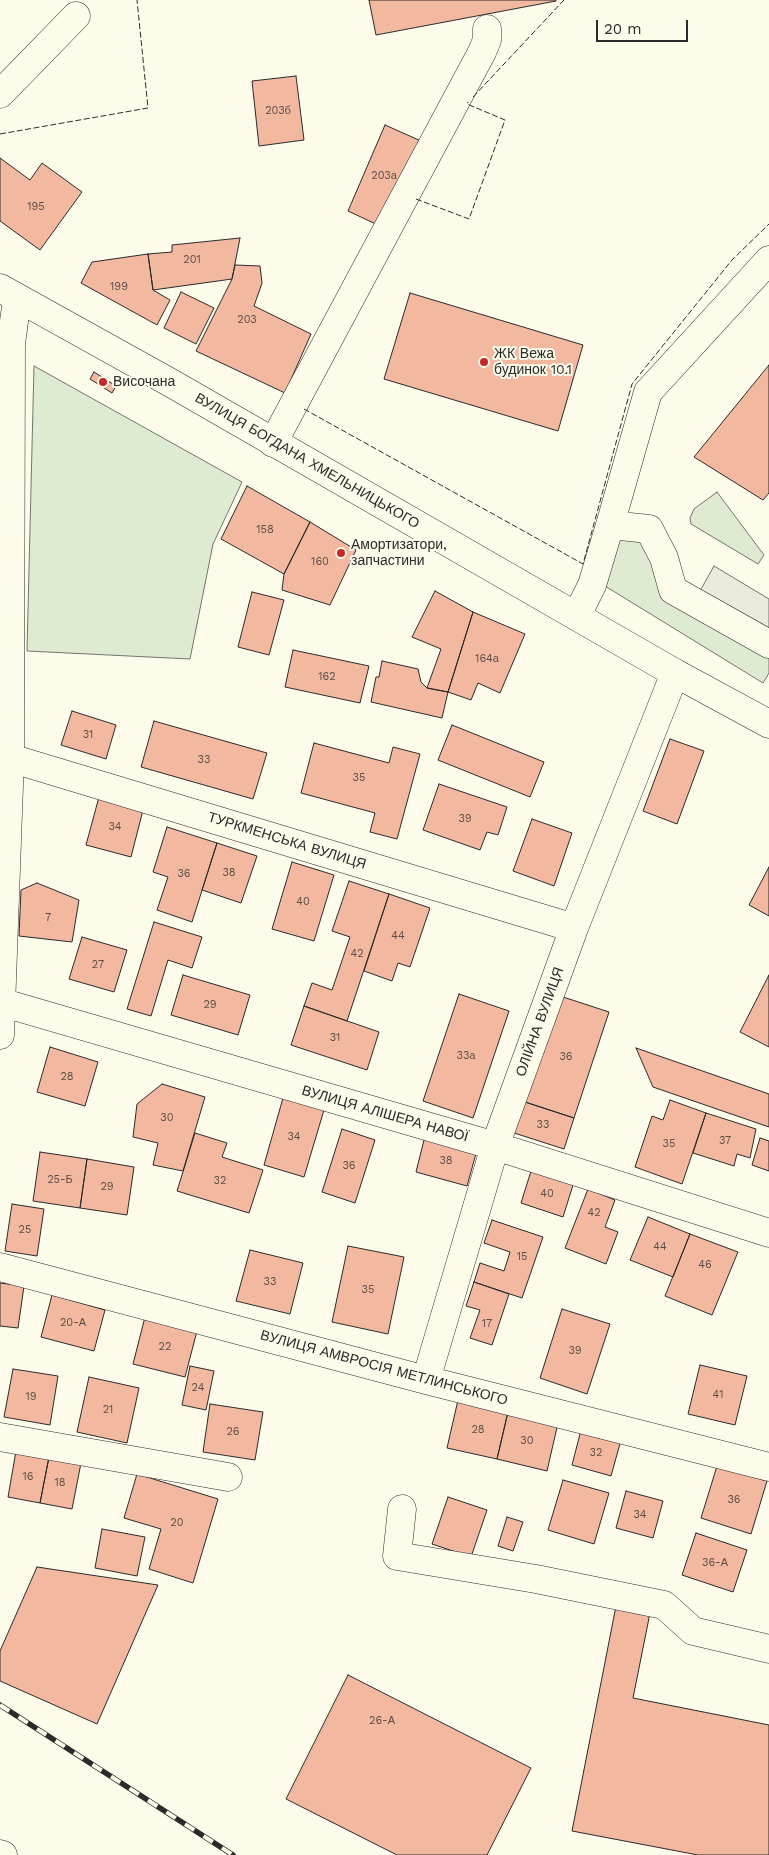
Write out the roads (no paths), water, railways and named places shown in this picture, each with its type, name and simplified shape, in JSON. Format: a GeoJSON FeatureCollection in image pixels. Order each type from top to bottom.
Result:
{"type":"FeatureCollection","features":[{"type":"Feature","properties":{"kind":"street"},"geometry":{"type":"LineString","coordinates":[[0,94],[76,16]]}},
{"type":"Feature","properties":{"kind":"street"},"geometry":{"type":"LineString","coordinates":[[273,443],[482,52],[487,40],[488,29]]}},
{"type":"Feature","properties":{"kind":"street"},"geometry":{"type":"LineString","coordinates":[[577,615],[592,585],[648,392],[769,260]]}},
{"type":"Feature","properties":{"kind":"street"},"geometry":{"type":"LineString","coordinates":[[0,1035],[11,344],[9,293]]}},
{"type":"Feature","properties":{"kind":"street","name":"ВУЛИЦЯ БОГДАНА ХМЕЛЬНИЦЬКОГО"},"geometry":{"type":"LineString","coordinates":[[9,293],[145,368],[675,673],[769,724]]}},
{"type":"Feature","properties":{"kind":"street"},"geometry":{"type":"LineString","coordinates":[[610,525],[649,528],[664,558],[673,590],[769,644]]}},
{"type":"Feature","properties":{"kind":"street","name":"ОЛІЙНА ВУЛИЦЯ"},"geometry":{"type":"LineString","coordinates":[[426,1380],[495,1146],[574,928],[675,673]]}},
{"type":"Feature","properties":{"kind":"street","name":"ТУРКМЕНСЬКА ВУЛИЦЯ"},"geometry":{"type":"LineString","coordinates":[[5,758],[574,928]]}},
{"type":"Feature","properties":{"kind":"street","name":"ВУЛИЦЯ АЛІШЕРА НАВОЇ"},"geometry":{"type":"LineString","coordinates":[[1,1002],[495,1146],[769,1233]]}},
{"type":"Feature","properties":{"kind":"street","name":"ВУЛИЦЯ АМВРОСІЯ МЕТЛИНСЬКОГО"},"geometry":{"type":"LineString","coordinates":[[0,1266],[426,1380],[769,1467]]}},
{"type":"Feature","properties":{"kind":"street"},"geometry":{"type":"LineString","coordinates":[[0,1437],[228,1477]]}},
{"type":"Feature","properties":{"kind":"street"},"geometry":{"type":"LineString","coordinates":[[402,1509],[397,1556],[536,1579],[664,1605],[693,1632],[769,1649]]}},
{"type":"Feature","properties":{"kind":"railway"},"geometry":{"type":"LineString","coordinates":[[0,1705],[233,1855]]}},
{"type":"Feature","properties":{"kind":"place","name":"ЖК Вежа будинок 10.1"},"geometry":{"type":"Point","coordinates":[484,362]}},
{"type":"Feature","properties":{"kind":"place","name":"Височана"},"geometry":{"type":"Point","coordinates":[103,382]}},
{"type":"Feature","properties":{"kind":"place","name":"Амортизатори, запчастини"},"geometry":{"type":"Point","coordinates":[341,553]}}]}
